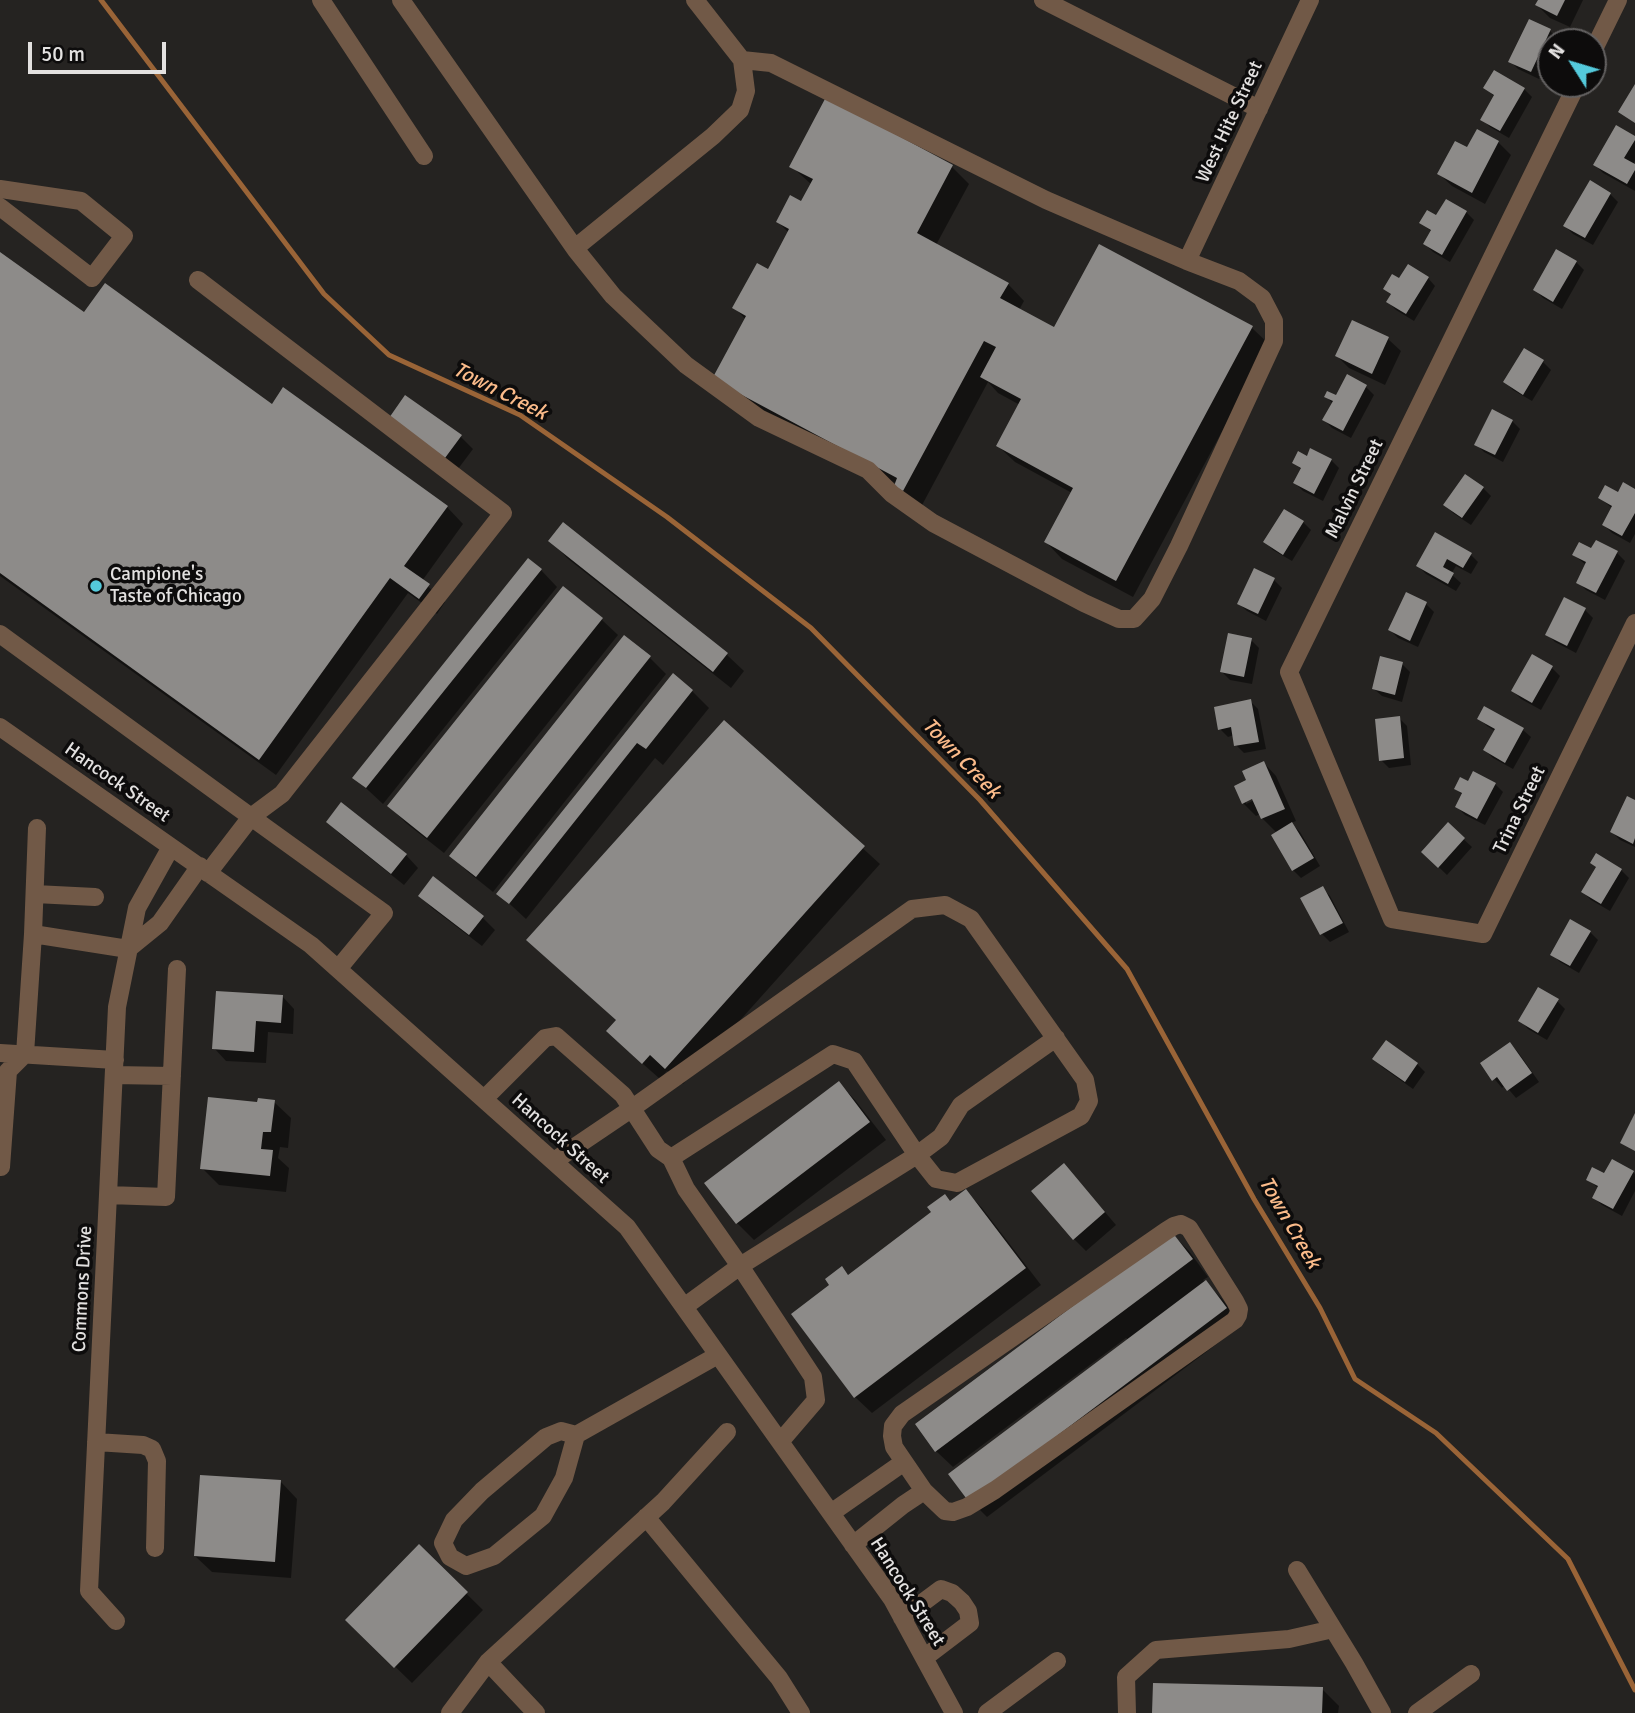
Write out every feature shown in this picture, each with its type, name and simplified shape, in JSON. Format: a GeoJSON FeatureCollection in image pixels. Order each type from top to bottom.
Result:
{"type":"FeatureCollection","features":[{"type":"Feature","properties":{"kind":"street"},"geometry":{"type":"LineString","coordinates":[[321,0],[424,156]]}},
{"type":"Feature","properties":{"kind":"street"},"geometry":{"type":"LineString","coordinates":[[401,0],[575,248],[613,296],[686,365],[749,411],[868,470],[892,495],[933,523],[1119,619],[1134,619],[1152,600],[1274,341],[1274,321],[1262,298],[1239,281],[1046,200],[771,63],[742,60]]}},
{"type":"Feature","properties":{"kind":"street"},"geometry":{"type":"LineString","coordinates":[[575,248],[713,136],[740,110],[746,91],[742,60],[695,0]]}},
{"type":"Feature","properties":{"kind":"street"},"geometry":{"type":"LineString","coordinates":[[1043,0],[1259,108]]}},
{"type":"Feature","properties":{"kind":"street","name":"West Hite Street"},"geometry":{"type":"LineString","coordinates":[[1187,261],[1310,0]]}},
{"type":"Feature","properties":{"kind":"street"},"geometry":{"type":"LineString","coordinates":[[1604,28],[1618,0]]}},
{"type":"Feature","properties":{"kind":"street","name":"Malvin Street"},"geometry":{"type":"LineString","coordinates":[[1392,919],[1289,672],[1570,98]]}},
{"type":"Feature","properties":{"kind":"street"},"geometry":{"type":"LineString","coordinates":[[0,189],[81,201],[124,236],[92,278],[0,207]]}},
{"type":"Feature","properties":{"kind":"street"},"geometry":{"type":"LineString","coordinates":[[33,934],[128,949],[160,923],[251,817],[282,794],[503,513],[198,280]]}},
{"type":"Feature","properties":{"kind":"street","name":"Trina Street"},"geometry":{"type":"LineString","coordinates":[[1392,919],[1483,934],[1635,623]]}},
{"type":"Feature","properties":{"kind":"street"},"geometry":{"type":"LineString","coordinates":[[0,634],[384,913],[338,969]]}},
{"type":"Feature","properties":{"kind":"street","name":"Hancock Street"},"geometry":{"type":"LineString","coordinates":[[0,727],[312,945],[627,1227],[891,1599],[954,1713]]}},
{"type":"Feature","properties":{"kind":"street"},"geometry":{"type":"LineString","coordinates":[[1,1167],[8,1071],[25,1054],[36,894],[37,828]]}},
{"type":"Feature","properties":{"kind":"street","name":"Commons Drive"},"geometry":{"type":"LineString","coordinates":[[116,1621],[89,1591],[117,1007],[136,908],[171,847]]}},
{"type":"Feature","properties":{"kind":"street"},"geometry":{"type":"LineString","coordinates":[[36,894],[95,897]]}},
{"type":"Feature","properties":{"kind":"street"},"geometry":{"type":"LineString","coordinates":[[554,1161],[912,909],[945,905],[971,919],[1085,1080],[1089,1101],[1081,1116],[957,1183],[936,1179],[853,1061],[834,1054],[671,1158]]}},
{"type":"Feature","properties":{"kind":"street"},"geometry":{"type":"LineString","coordinates":[[108,1195],[166,1197],[177,969]]}},
{"type":"Feature","properties":{"kind":"street"},"geometry":{"type":"LineString","coordinates":[[484,1099],[545,1038],[556,1036],[623,1095],[658,1149],[671,1158],[686,1189],[813,1377],[816,1401],[780,1442]]}},
{"type":"Feature","properties":{"kind":"street"},"geometry":{"type":"LineString","coordinates":[[684,1307],[740,1266],[917,1155],[941,1136],[961,1105],[1056,1038]]}},
{"type":"Feature","properties":{"kind":"street"},"geometry":{"type":"LineString","coordinates":[[0,1053],[25,1054],[172,1076]]}},
{"type":"Feature","properties":{"kind":"street"},"geometry":{"type":"LineString","coordinates":[[1181,1224],[1189,1228],[1235,1301],[1239,1309],[1236,1320],[967,1507],[953,1512],[945,1511],[923,1491],[904,1462],[894,1447],[892,1436],[893,1426],[902,1414],[1166,1231],[1181,1224]]}},
{"type":"Feature","properties":{"kind":"street"},"geometry":{"type":"LineString","coordinates":[[576,1435],[564,1478],[543,1516],[494,1556],[466,1566],[450,1557],[443,1543],[454,1520],[482,1491],[546,1437],[561,1431],[576,1435],[719,1355]]}},
{"type":"Feature","properties":{"kind":"street"},"geometry":{"type":"LineString","coordinates":[[450,1713],[488,1662],[663,1502],[727,1432]]}},
{"type":"Feature","properties":{"kind":"street"},"geometry":{"type":"LineString","coordinates":[[96,1442],[143,1445],[152,1449],[158,1461],[155,1548]]}},
{"type":"Feature","properties":{"kind":"street"},"geometry":{"type":"LineString","coordinates":[[831,1513],[904,1462]]}},
{"type":"Feature","properties":{"kind":"street"},"geometry":{"type":"LineString","coordinates":[[853,1545],[923,1491]]}},
{"type":"Feature","properties":{"kind":"street"},"geometry":{"type":"LineString","coordinates":[[646,1517],[779,1678],[801,1713]]}},
{"type":"Feature","properties":{"kind":"street"},"geometry":{"type":"LineString","coordinates":[[1297,1570],[1382,1713]]}},
{"type":"Feature","properties":{"kind":"street"},"geometry":{"type":"LineString","coordinates":[[902,1618],[941,1589],[952,1593],[968,1611],[970,1623],[924,1658]]}},
{"type":"Feature","properties":{"kind":"street"},"geometry":{"type":"LineString","coordinates":[[1127,1713],[1126,1677],[1156,1650],[1289,1639],[1333,1629]]}},
{"type":"Feature","properties":{"kind":"street"},"geometry":{"type":"LineString","coordinates":[[987,1713],[1057,1661]]}},
{"type":"Feature","properties":{"kind":"street"},"geometry":{"type":"LineString","coordinates":[[488,1662],[536,1713]]}},
{"type":"Feature","properties":{"kind":"street"},"geometry":{"type":"LineString","coordinates":[[1416,1713],[1471,1674]]}},
{"type":"Feature","properties":{"kind":"building"},"geometry":{"type":"Polygon","coordinates":[[[1538,0],[1565,0],[1557,16],[1535,5],[1538,0]]]}},
{"type":"Feature","properties":{"kind":"building"},"geometry":{"type":"Polygon","coordinates":[[[1529,19],[1549,28],[1537,28],[1537,59],[1531,72],[1508,62],[1529,19]]]}},
{"type":"Feature","properties":{"kind":"building"},"geometry":{"type":"Polygon","coordinates":[[[1494,70],[1525,88],[1500,131],[1480,120],[1494,95],[1483,88],[1494,70]]]}},
{"type":"Feature","properties":{"kind":"building"},"geometry":{"type":"Polygon","coordinates":[[[1635,84],[1635,123],[1618,112],[1635,84]]]}},
{"type":"Feature","properties":{"kind":"building"},"geometry":{"type":"Polygon","coordinates":[[[826,97],[953,165],[917,233],[1009,283],[1000,298],[1054,327],[1099,244],[1253,326],[1116,581],[1044,542],[1073,488],[996,446],[1021,399],[980,377],[996,347],[984,341],[903,491],[894,486],[897,478],[712,379],[746,316],[732,308],[757,263],[768,269],[789,229],[776,222],[790,195],[801,201],[813,179],[789,167],[826,97]]]}},
{"type":"Feature","properties":{"kind":"building"},"geometry":{"type":"Polygon","coordinates":[[[1616,125],[1635,136],[1624,158],[1635,164],[1635,170],[1627,184],[1593,165],[1616,125]]]}},
{"type":"Feature","properties":{"kind":"building"},"geometry":{"type":"Polygon","coordinates":[[[1477,129],[1499,141],[1472,193],[1437,174],[1455,141],[1467,147],[1477,129]]]}},
{"type":"Feature","properties":{"kind":"building"},"geometry":{"type":"Polygon","coordinates":[[[1590,180],[1611,193],[1585,238],[1563,226],[1590,180]]]}},
{"type":"Feature","properties":{"kind":"building"},"geometry":{"type":"Polygon","coordinates":[[[1446,199],[1467,211],[1442,255],[1423,244],[1431,230],[1419,223],[1427,210],[1436,215],[1446,199]]]}},
{"type":"Feature","properties":{"kind":"building"},"geometry":{"type":"Polygon","coordinates":[[[1556,249],[1577,261],[1553,302],[1533,290],[1556,249]]]}},
{"type":"Feature","properties":{"kind":"building"},"geometry":{"type":"Polygon","coordinates":[[[0,252],[84,312],[105,283],[272,404],[283,387],[448,506],[404,566],[430,584],[419,599],[390,578],[259,760],[0,573],[0,252]]]}},
{"type":"Feature","properties":{"kind":"building"},"geometry":{"type":"Polygon","coordinates":[[[1408,264],[1429,277],[1406,314],[1386,302],[1391,294],[1383,289],[1392,274],[1399,278],[1408,264]]]}},
{"type":"Feature","properties":{"kind":"building"},"geometry":{"type":"Polygon","coordinates":[[[1352,320],[1389,337],[1372,374],[1335,356],[1352,320]]]}},
{"type":"Feature","properties":{"kind":"building"},"geometry":{"type":"Polygon","coordinates":[[[1524,348],[1544,360],[1523,395],[1503,382],[1524,348]]]}},
{"type":"Feature","properties":{"kind":"building"},"geometry":{"type":"Polygon","coordinates":[[[1347,374],[1367,385],[1343,431],[1322,420],[1333,401],[1324,397],[1327,391],[1336,395],[1347,374]]]}},
{"type":"Feature","properties":{"kind":"building"},"geometry":{"type":"Polygon","coordinates":[[[405,395],[462,435],[445,458],[389,418],[405,395]]]}},
{"type":"Feature","properties":{"kind":"building"},"geometry":{"type":"Polygon","coordinates":[[[1492,409],[1513,420],[1495,455],[1474,445],[1492,409]]]}},
{"type":"Feature","properties":{"kind":"building"},"geometry":{"type":"Polygon","coordinates":[[[1310,448],[1332,459],[1314,494],[1293,483],[1301,468],[1292,463],[1298,451],[1307,456],[1310,448]]]}},
{"type":"Feature","properties":{"kind":"building"},"geometry":{"type":"Polygon","coordinates":[[[1465,474],[1484,487],[1462,518],[1443,505],[1465,474]]]}},
{"type":"Feature","properties":{"kind":"building"},"geometry":{"type":"Polygon","coordinates":[[[1623,482],[1635,489],[1635,513],[1622,536],[1602,525],[1612,506],[1598,498],[1605,485],[1618,492],[1623,482]]]}},
{"type":"Feature","properties":{"kind":"building"},"geometry":{"type":"Polygon","coordinates":[[[1284,509],[1304,521],[1283,555],[1263,542],[1284,509]]]}},
{"type":"Feature","properties":{"kind":"building"},"geometry":{"type":"Polygon","coordinates":[[[563,522],[728,653],[713,672],[548,541],[563,522]]]}},
{"type":"Feature","properties":{"kind":"building"},"geometry":{"type":"Polygon","coordinates":[[[1435,532],[1472,553],[1463,568],[1447,559],[1443,567],[1454,573],[1448,584],[1416,566],[1435,532]]]}},
{"type":"Feature","properties":{"kind":"building"},"geometry":{"type":"Polygon","coordinates":[[[1596,540],[1618,551],[1596,593],[1576,583],[1586,562],[1572,555],[1579,542],[1591,548],[1596,540]]]}},
{"type":"Feature","properties":{"kind":"building"},"geometry":{"type":"Polygon","coordinates":[[[528,558],[542,569],[366,788],[352,778],[528,558]]]}},
{"type":"Feature","properties":{"kind":"building"},"geometry":{"type":"Polygon","coordinates":[[[1254,568],[1275,578],[1258,614],[1237,604],[1254,568]]]}},
{"type":"Feature","properties":{"kind":"building"},"geometry":{"type":"Polygon","coordinates":[[[563,586],[603,618],[427,838],[387,806],[563,586]]]}},
{"type":"Feature","properties":{"kind":"building"},"geometry":{"type":"Polygon","coordinates":[[[1406,592],[1427,602],[1410,641],[1388,630],[1406,592]]]}},
{"type":"Feature","properties":{"kind":"building"},"geometry":{"type":"Polygon","coordinates":[[[1564,597],[1586,608],[1567,646],[1545,635],[1564,597]]]}},
{"type":"Feature","properties":{"kind":"building"},"geometry":{"type":"Polygon","coordinates":[[[1228,633],[1252,638],[1244,677],[1220,672],[1228,633]]]}},
{"type":"Feature","properties":{"kind":"building"},"geometry":{"type":"Polygon","coordinates":[[[624,635],[651,656],[476,877],[449,856],[624,635]]]}},
{"type":"Feature","properties":{"kind":"building"},"geometry":{"type":"Polygon","coordinates":[[[1532,654],[1553,666],[1532,703],[1511,691],[1532,654]]]}},
{"type":"Feature","properties":{"kind":"building"},"geometry":{"type":"Polygon","coordinates":[[[1380,656],[1403,662],[1395,695],[1372,689],[1380,656]]]}},
{"type":"Feature","properties":{"kind":"building"},"geometry":{"type":"Polygon","coordinates":[[[673,673],[693,690],[646,749],[637,743],[509,904],[496,894],[673,673]]]}},
{"type":"Feature","properties":{"kind":"building"},"geometry":{"type":"Polygon","coordinates":[[[1251,699],[1259,742],[1234,746],[1231,727],[1218,730],[1214,707],[1251,699]]]}},
{"type":"Feature","properties":{"kind":"building"},"geometry":{"type":"Polygon","coordinates":[[[1484,706],[1524,728],[1505,763],[1483,750],[1495,729],[1477,719],[1484,706]]]}},
{"type":"Feature","properties":{"kind":"building"},"geometry":{"type":"Polygon","coordinates":[[[1400,716],[1404,758],[1379,761],[1375,719],[1400,716]]]}},
{"type":"Feature","properties":{"kind":"building"},"geometry":{"type":"Polygon","coordinates":[[[724,720],[865,846],[665,1069],[650,1055],[642,1064],[606,1031],[616,1020],[526,940],[724,720]]]}},
{"type":"Feature","properties":{"kind":"building"},"geometry":{"type":"Polygon","coordinates":[[[1264,761],[1285,809],[1261,819],[1252,799],[1242,804],[1234,786],[1246,780],[1242,771],[1264,761]]]}},
{"type":"Feature","properties":{"kind":"building"},"geometry":{"type":"Polygon","coordinates":[[[1473,771],[1496,783],[1477,819],[1455,807],[1462,793],[1454,789],[1460,777],[1468,781],[1473,771]]]}},
{"type":"Feature","properties":{"kind":"building"},"geometry":{"type":"Polygon","coordinates":[[[1627,796],[1635,800],[1633,844],[1610,832],[1627,796]]]}},
{"type":"Feature","properties":{"kind":"building"},"geometry":{"type":"Polygon","coordinates":[[[341,802],[407,854],[391,874],[326,822],[341,802]]]}},
{"type":"Feature","properties":{"kind":"building"},"geometry":{"type":"Polygon","coordinates":[[[1292,822],[1314,858],[1292,871],[1271,835],[1292,822]]]}},
{"type":"Feature","properties":{"kind":"building"},"geometry":{"type":"Polygon","coordinates":[[[1448,822],[1465,838],[1438,868],[1421,852],[1448,822]]]}},
{"type":"Feature","properties":{"kind":"building"},"geometry":{"type":"Polygon","coordinates":[[[1596,853],[1622,869],[1601,904],[1581,892],[1596,867],[1590,863],[1596,853]]]}},
{"type":"Feature","properties":{"kind":"building"},"geometry":{"type":"Polygon","coordinates":[[[433,876],[484,916],[469,935],[418,896],[433,876]]]}},
{"type":"Feature","properties":{"kind":"building"},"geometry":{"type":"Polygon","coordinates":[[[1323,886],[1343,923],[1320,935],[1300,898],[1323,886]]]}},
{"type":"Feature","properties":{"kind":"building"},"geometry":{"type":"Polygon","coordinates":[[[1570,919],[1591,931],[1570,966],[1550,955],[1570,919]]]}},
{"type":"Feature","properties":{"kind":"building"},"geometry":{"type":"Polygon","coordinates":[[[1538,987],[1559,999],[1538,1033],[1518,1021],[1538,987]]]}},
{"type":"Feature","properties":{"kind":"building"},"geometry":{"type":"Polygon","coordinates":[[[216,991],[283,995],[281,1023],[256,1021],[254,1052],[212,1049],[216,991]]]}},
{"type":"Feature","properties":{"kind":"building"},"geometry":{"type":"Polygon","coordinates":[[[1386,1040],[1418,1063],[1405,1082],[1372,1059],[1386,1040]]]}},
{"type":"Feature","properties":{"kind":"building"},"geometry":{"type":"Polygon","coordinates":[[[1510,1042],[1532,1073],[1507,1091],[1497,1077],[1492,1081],[1480,1063],[1510,1042]]]}},
{"type":"Feature","properties":{"kind":"building"},"geometry":{"type":"Polygon","coordinates":[[[839,1081],[870,1122],[736,1224],[704,1183],[839,1081]]]}},
{"type":"Feature","properties":{"kind":"building"},"geometry":{"type":"Polygon","coordinates":[[[208,1097],[257,1102],[258,1098],[275,1100],[271,1132],[263,1132],[261,1149],[273,1150],[270,1176],[200,1169],[208,1097]]]}},
{"type":"Feature","properties":{"kind":"building"},"geometry":{"type":"Polygon","coordinates":[[[1635,1113],[1635,1151],[1620,1143],[1635,1113]]]}},
{"type":"Feature","properties":{"kind":"building"},"geometry":{"type":"Polygon","coordinates":[[[1612,1159],[1634,1171],[1613,1209],[1592,1198],[1598,1186],[1586,1180],[1592,1167],[1604,1173],[1612,1159]]]}},
{"type":"Feature","properties":{"kind":"building"},"geometry":{"type":"Polygon","coordinates":[[[1064,1163],[1105,1212],[1073,1240],[1031,1191],[1064,1163]]]}},
{"type":"Feature","properties":{"kind":"building"},"geometry":{"type":"Polygon","coordinates":[[[966,1189],[1026,1268],[854,1398],[791,1314],[829,1285],[825,1279],[842,1266],[848,1275],[931,1212],[927,1207],[945,1194],[950,1201],[966,1189]]]}},
{"type":"Feature","properties":{"kind":"building"},"geometry":{"type":"Polygon","coordinates":[[[1172,1232],[1193,1259],[935,1452],[915,1424],[1172,1232]]]}},
{"type":"Feature","properties":{"kind":"building"},"geometry":{"type":"Polygon","coordinates":[[[1206,1280],[1227,1308],[969,1502],[948,1474],[1206,1280]]]}},
{"type":"Feature","properties":{"kind":"building"},"geometry":{"type":"Polygon","coordinates":[[[200,1475],[281,1480],[275,1562],[194,1556],[200,1475]]]}},
{"type":"Feature","properties":{"kind":"building"},"geometry":{"type":"Polygon","coordinates":[[[419,1544],[468,1592],[394,1668],[345,1620],[419,1544]]]}},
{"type":"Feature","properties":{"kind":"building"},"geometry":{"type":"Polygon","coordinates":[[[1153,1683],[1323,1687],[1322,1713],[1152,1713],[1153,1683]]]}},
{"type":"Feature","properties":{"kind":"waterway","name":"Town Creek"},"geometry":{"type":"LineString","coordinates":[[101,0],[324,294],[389,355],[520,415],[667,517],[811,628],[980,800],[1127,969],[1254,1199],[1320,1308],[1355,1379],[1436,1433],[1568,1559],[1635,1690]]}},
{"type":"Feature","properties":{"kind":"place","name":"Campione's Taste of Chicago"},"geometry":{"type":"Point","coordinates":[96,586]}}]}
